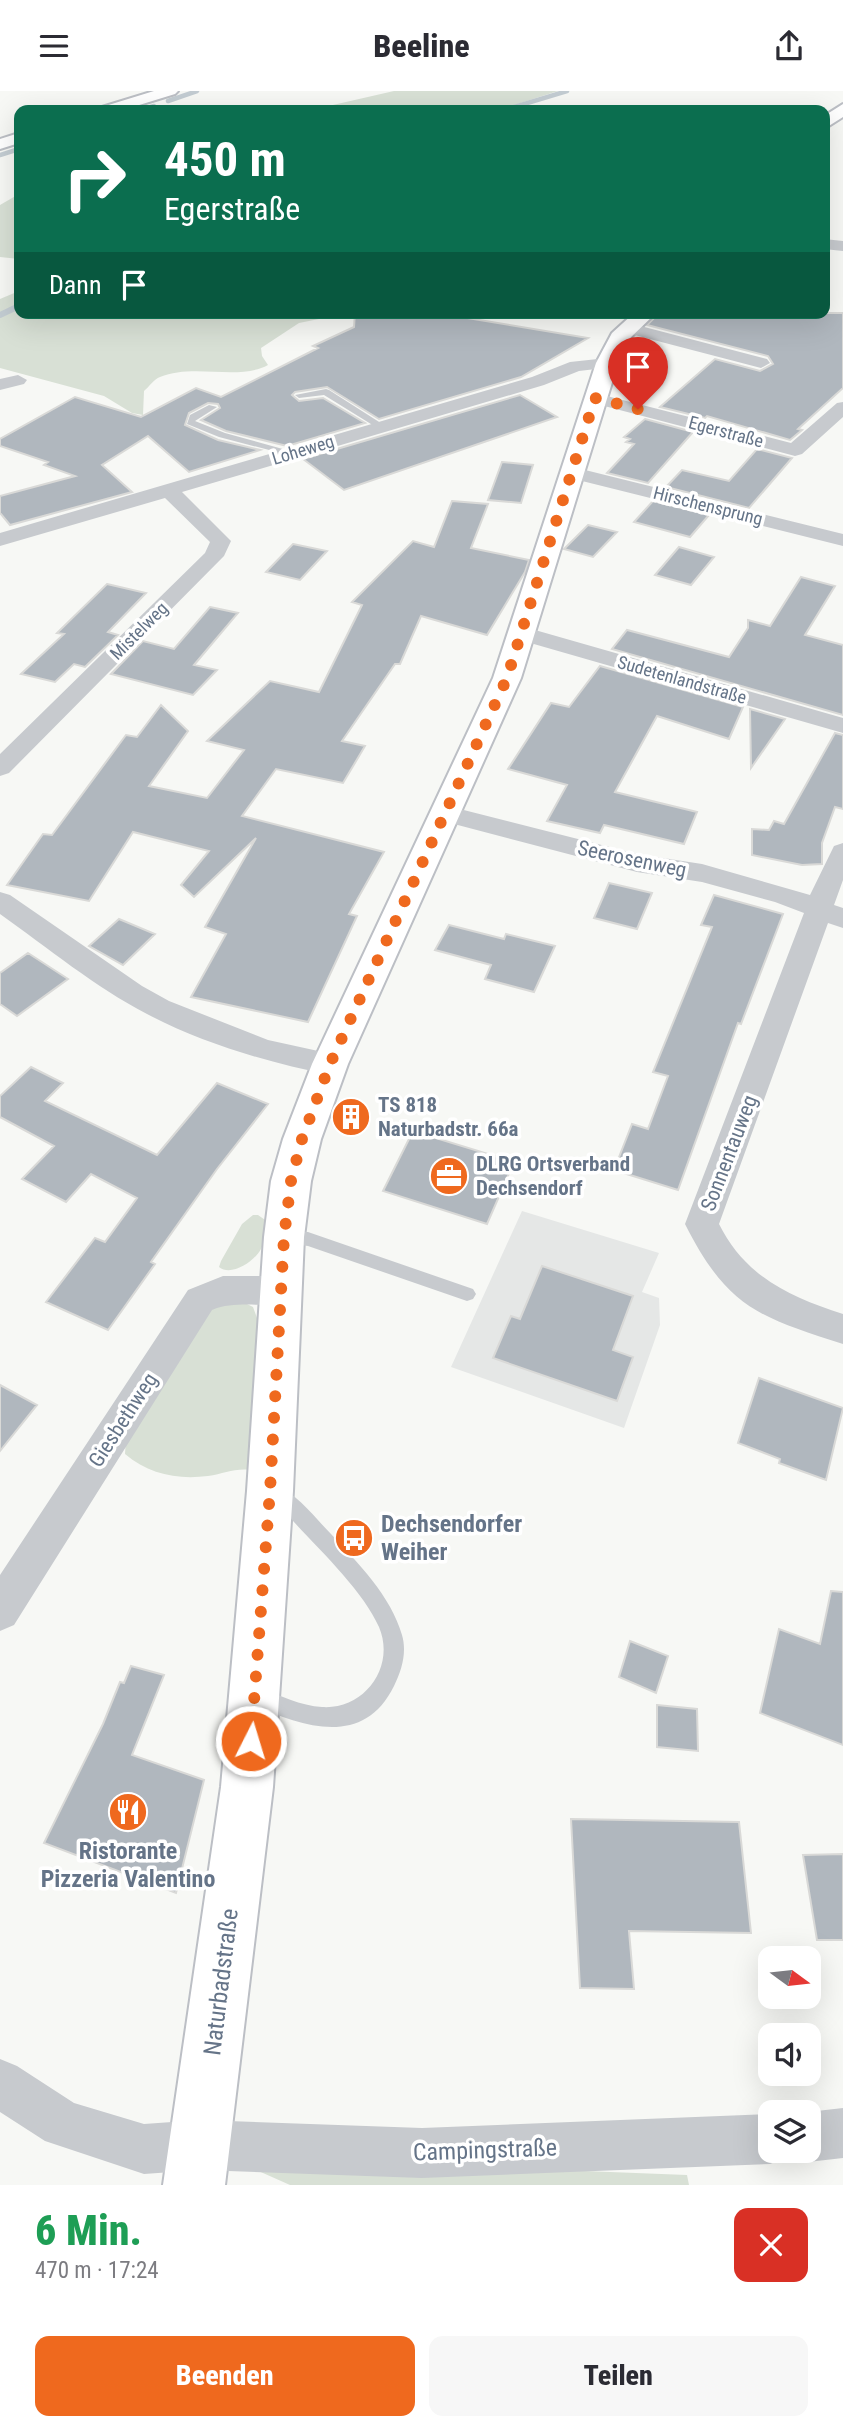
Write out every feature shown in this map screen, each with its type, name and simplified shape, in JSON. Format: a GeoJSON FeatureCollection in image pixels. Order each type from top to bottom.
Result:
{"type":"FeatureCollection","features":[{"type":"Feature","properties":{"kind":"street"},"geometry":{"type":"LineString","coordinates":[[124,105],[167,92]]}},
{"type":"Feature","properties":{"kind":"street","name":"Naturbadstraße"},"geometry":{"type":"LineString","coordinates":[[197,2165],[247,1787],[270,1491],[284,1237],[291,1181],[302,1139],[330,1064],[507,678],[607,363],[619,337],[639,319]]}},
{"type":"Feature","properties":{"kind":"street"},"geometry":{"type":"LineString","coordinates":[[629,328],[761,363]]}},
{"type":"Feature","properties":{"kind":"street","name":"Loheweg"},"geometry":{"type":"LineString","coordinates":[[0,540],[538,381],[576,366],[607,363]]}},
{"type":"Feature","properties":{"kind":"street","name":"Egerstraße"},"geometry":{"type":"LineString","coordinates":[[595,398],[795,450],[843,407]]}},
{"type":"Feature","properties":{"kind":"street","name":"Hirschensprung"},"geometry":{"type":"LineString","coordinates":[[573,473],[843,540]]}},
{"type":"Feature","properties":{"kind":"street","name":"Mistelweg"},"geometry":{"type":"LineString","coordinates":[[0,768],[214,556],[221,541],[169,491]]}},
{"type":"Feature","properties":{"kind":"street","name":"Sudetenlandstraße"},"geometry":{"type":"LineString","coordinates":[[521,633],[843,726]]}},
{"type":"Feature","properties":{"kind":"street","name":"Seerosenweg"},"geometry":{"type":"LineString","coordinates":[[444,813],[637,863],[702,873],[784,895],[831,914]]}},
{"type":"Feature","properties":{"kind":"street"},"geometry":{"type":"LineString","coordinates":[[831,914],[843,852]]}},
{"type":"Feature","properties":{"kind":"street"},"geometry":{"type":"LineString","coordinates":[[0,901],[159,1009],[263,1050],[330,1064]]}},
{"type":"Feature","properties":{"kind":"street","name":"Sonnentauweg"},"geometry":{"type":"LineString","coordinates":[[831,914],[702,1224],[713,1249],[756,1296],[787,1311],[843,1329]]}},
{"type":"Feature","properties":{"kind":"street","name":"Giesbethweg"},"geometry":{"type":"LineString","coordinates":[[0,1611],[200,1300],[223,1290],[281,1290]]}},
{"type":"Feature","properties":{"kind":"street","name":"Campingstraße"},"geometry":{"type":"LineString","coordinates":[[0,2083],[62,2124],[197,2165],[758,2139]]}},
{"type":"Feature","properties":{"kind":"street"},"geometry":{"type":"LineString","coordinates":[[821,2136],[843,2133]]}},
{"type":"Feature","properties":{"kind":"lane"},"geometry":{"type":"LineString","coordinates":[[299,395],[326,392],[382,427]]}},
{"type":"Feature","properties":{"kind":"lane"},"geometry":{"type":"LineString","coordinates":[[212,407],[193,417],[190,422],[222,435],[292,453]]}},
{"type":"Feature","properties":{"kind":"lane"},"geometry":{"type":"LineString","coordinates":[[284,1237],[308,1239],[467,1294]]}},
{"type":"Feature","properties":{"kind":"lane"},"geometry":{"type":"LineString","coordinates":[[255,1696],[323,1718],[346,1716],[364,1708],[385,1686],[392,1668],[394,1651],[390,1630],[372,1599],[290,1504],[270,1491]]}},
{"type":"Feature","properties":{"kind":"shaded area"},"geometry":{"type":"Polygon","coordinates":[[[394,91],[558,91],[515,105],[333,105],[394,91]]]}},
{"type":"Feature","properties":{"kind":"shaded area"},"geometry":{"type":"Polygon","coordinates":[[[14,197],[14,258],[0,257],[0,205],[14,197]]]}},
{"type":"Feature","properties":{"kind":"shaded area"},"geometry":{"type":"Polygon","coordinates":[[[14,293],[14,319],[319,319],[299,323],[261,348],[262,356],[268,365],[256,370],[187,371],[160,377],[144,391],[143,415],[132,413],[104,396],[0,368],[0,299],[14,293]]]}},
{"type":"Feature","properties":{"kind":"shaded area"},"geometry":{"type":"Polygon","coordinates":[[[522,1211],[659,1253],[642,1292],[659,1298],[660,1325],[624,1428],[451,1367],[522,1211]]]}},
{"type":"Feature","properties":{"kind":"shaded area"},"geometry":{"type":"Polygon","coordinates":[[[253,1215],[258,1215],[268,1222],[261,1249],[242,1267],[224,1270],[219,1267],[221,1261],[242,1224],[253,1215]]]}},
{"type":"Feature","properties":{"kind":"shaded area"},"geometry":{"type":"Polygon","coordinates":[[[241,1301],[253,1307],[260,1326],[251,1470],[185,1477],[154,1471],[134,1461],[125,1454],[126,1438],[213,1306],[241,1301]]]}},
{"type":"Feature","properties":{"kind":"shaded area"},"geometry":{"type":"Polygon","coordinates":[[[272,2159],[687,2175],[689,2185],[290,2185],[238,2162],[272,2159]]]}},
{"type":"Feature","properties":{"kind":"building"},"geometry":{"type":"Polygon","coordinates":[[[830,313],[843,313],[843,388],[798,429],[802,430],[790,440],[707,416],[705,418],[660,407],[715,359],[760,371],[773,364],[768,356],[647,325],[653,319],[830,319],[830,313]]]}},
{"type":"Feature","properties":{"kind":"building"},"geometry":{"type":"Polygon","coordinates":[[[355,319],[473,319],[588,338],[521,377],[379,419],[327,387],[295,392],[292,395],[299,401],[323,398],[365,423],[287,446],[226,431],[201,420],[220,408],[218,404],[208,403],[189,413],[185,425],[218,440],[260,450],[189,472],[148,436],[102,465],[132,492],[10,525],[0,513],[0,496],[75,476],[44,465],[48,462],[0,446],[0,439],[75,397],[141,417],[196,388],[221,397],[318,348],[313,346],[354,327],[355,319]]]}},
{"type":"Feature","properties":{"kind":"building"},"geometry":{"type":"Polygon","coordinates":[[[520,395],[557,417],[344,490],[303,459],[520,395]]]}},
{"type":"Feature","properties":{"kind":"building"},"geometry":{"type":"Polygon","coordinates":[[[645,419],[693,432],[648,483],[607,473],[634,444],[626,442],[630,439],[624,437],[645,419]]]}},
{"type":"Feature","properties":{"kind":"building"},"geometry":{"type":"Polygon","coordinates":[[[757,449],[792,458],[749,508],[666,487],[682,470],[729,481],[757,449]]]}},
{"type":"Feature","properties":{"kind":"building"},"geometry":{"type":"Polygon","coordinates":[[[502,462],[533,465],[521,503],[488,500],[502,462]]]}},
{"type":"Feature","properties":{"kind":"building"},"geometry":{"type":"Polygon","coordinates":[[[452,501],[488,504],[471,548],[529,560],[525,572],[487,635],[421,616],[400,664],[395,664],[342,741],[365,746],[343,783],[276,769],[242,816],[384,852],[349,914],[357,916],[308,1022],[191,997],[226,934],[205,927],[256,838],[194,897],[181,885],[209,851],[133,832],[89,901],[7,885],[43,834],[52,835],[126,735],[137,737],[161,705],[188,731],[149,786],[207,798],[244,750],[207,741],[270,681],[319,692],[362,605],[352,602],[413,541],[434,547],[452,501]]]}},
{"type":"Feature","properties":{"kind":"building"},"geometry":{"type":"Polygon","coordinates":[[[653,501],[709,515],[690,537],[634,522],[653,501]]]}},
{"type":"Feature","properties":{"kind":"building"},"geometry":{"type":"Polygon","coordinates":[[[588,525],[617,532],[593,557],[564,549],[588,525]]]}},
{"type":"Feature","properties":{"kind":"building"},"geometry":{"type":"Polygon","coordinates":[[[293,544],[327,551],[300,580],[266,572],[293,544]]]}},
{"type":"Feature","properties":{"kind":"building"},"geometry":{"type":"Polygon","coordinates":[[[679,547],[714,557],[691,585],[655,575],[679,547]]]}},
{"type":"Feature","properties":{"kind":"building"},"geometry":{"type":"Polygon","coordinates":[[[801,577],[835,586],[805,635],[843,645],[843,715],[612,649],[627,630],[729,657],[748,628],[748,620],[770,626],[801,577]]]}},
{"type":"Feature","properties":{"kind":"building"},"geometry":{"type":"Polygon","coordinates":[[[107,584],[146,593],[108,632],[118,635],[85,667],[74,664],[55,682],[21,674],[64,634],[57,633],[107,584]]]}},
{"type":"Feature","properties":{"kind":"building"},"geometry":{"type":"Polygon","coordinates":[[[210,607],[238,613],[194,665],[217,670],[193,695],[111,674],[143,641],[174,649],[210,607]]]}},
{"type":"Feature","properties":{"kind":"building"},"geometry":{"type":"Polygon","coordinates":[[[600,666],[743,707],[729,739],[657,716],[615,792],[697,812],[684,844],[604,825],[600,833],[547,821],[567,785],[508,769],[551,703],[569,707],[600,666]]]}},
{"type":"Feature","properties":{"kind":"building"},"geometry":{"type":"Polygon","coordinates":[[[750,709],[785,719],[751,768],[750,709]]]}},
{"type":"Feature","properties":{"kind":"building"},"geometry":{"type":"Polygon","coordinates":[[[835,733],[843,735],[843,809],[835,807],[822,843],[822,864],[802,865],[752,855],[752,829],[769,830],[774,821],[784,824],[835,733]]]}},
{"type":"Feature","properties":{"kind":"building"},"geometry":{"type":"Polygon","coordinates":[[[609,883],[652,893],[637,929],[594,918],[609,883]]]}},
{"type":"Feature","properties":{"kind":"building"},"geometry":{"type":"Polygon","coordinates":[[[714,895],[783,914],[741,1024],[738,1023],[678,1190],[614,1170],[632,1124],[648,1129],[668,1076],[653,1072],[712,927],[701,925],[714,895]]]}},
{"type":"Feature","properties":{"kind":"building"},"geometry":{"type":"Polygon","coordinates":[[[119,919],[155,934],[123,965],[89,946],[119,919]]]}},
{"type":"Feature","properties":{"kind":"building"},"geometry":{"type":"Polygon","coordinates":[[[449,925],[504,939],[506,934],[555,946],[534,992],[485,979],[491,965],[435,950],[449,925]]]}},
{"type":"Feature","properties":{"kind":"building"},"geometry":{"type":"Polygon","coordinates":[[[28,953],[68,979],[17,1016],[0,1004],[0,973],[28,953]]]}},
{"type":"Feature","properties":{"kind":"building"},"geometry":{"type":"Polygon","coordinates":[[[31,1067],[63,1083],[45,1101],[157,1155],[217,1083],[268,1104],[217,1169],[151,1262],[155,1264],[108,1330],[46,1302],[95,1238],[105,1242],[137,1198],[91,1174],[66,1202],[22,1179],[54,1146],[0,1117],[0,1096],[31,1067]]]}},
{"type":"Feature","properties":{"kind":"building","name":"DLRG Ortsverband Dechsendorf"},"geometry":{"type":"Polygon","coordinates":[[[413,1131],[514,1162],[487,1224],[383,1191],[413,1131]]]}},
{"type":"Feature","properties":{"kind":"building"},"geometry":{"type":"Polygon","coordinates":[[[542,1266],[633,1296],[613,1350],[633,1357],[617,1401],[493,1358],[511,1316],[520,1319],[542,1266]]]}},
{"type":"Feature","properties":{"kind":"building"},"geometry":{"type":"Polygon","coordinates":[[[759,1378],[843,1408],[826,1480],[779,1463],[780,1459],[738,1443],[759,1378]]]}},
{"type":"Feature","properties":{"kind":"building"},"geometry":{"type":"Polygon","coordinates":[[[0,1385],[37,1405],[0,1451],[0,1385]]]}},
{"type":"Feature","properties":{"kind":"building"},"geometry":{"type":"Polygon","coordinates":[[[831,1591],[843,1592],[843,1745],[760,1713],[779,1629],[820,1644],[831,1591]]]}},
{"type":"Feature","properties":{"kind":"building"},"geometry":{"type":"Polygon","coordinates":[[[630,1641],[668,1656],[656,1693],[619,1677],[630,1641]]]}},
{"type":"Feature","properties":{"kind":"building","name":"Ristorante Pizzeria Valentino"},"geometry":{"type":"Polygon","coordinates":[[[131,1666],[164,1675],[132,1755],[204,1780],[176,1893],[44,1843],[103,1724],[120,1682],[124,1683],[131,1666]]]}},
{"type":"Feature","properties":{"kind":"building"},"geometry":{"type":"Polygon","coordinates":[[[657,1705],[697,1709],[698,1751],[657,1747],[657,1705]]]}},
{"type":"Feature","properties":{"kind":"building"},"geometry":{"type":"Polygon","coordinates":[[[571,1819],[739,1822],[751,1933],[629,1931],[634,1989],[580,1988],[571,1819]]]}},
{"type":"Feature","properties":{"kind":"building"},"geometry":{"type":"Polygon","coordinates":[[[843,1854],[843,1940],[817,1940],[803,1855],[843,1854]]]}},
{"type":"Feature","properties":{"kind":"waterway"},"geometry":{"type":"LineString","coordinates":[[168,101],[197,91]]}},
{"type":"Feature","properties":{"kind":"waterway"},"geometry":{"type":"LineString","coordinates":[[521,105],[567,91]]}},
{"type":"Feature","properties":{"kind":"waterway"},"geometry":{"type":"LineString","coordinates":[[0,155],[14,151]]}},
{"type":"Feature","properties":{"kind":"waterway"},"geometry":{"type":"LineString","coordinates":[[0,315],[14,308]]}},
{"type":"Feature","properties":{"kind":"place","name":"TS 818 Naturbadstr. 66a"},"geometry":{"type":"Point","coordinates":[351,1117]}},
{"type":"Feature","properties":{"kind":"place","name":"DLRG Ortsverband Dechsendorf"},"geometry":{"type":"Point","coordinates":[449,1176]}},
{"type":"Feature","properties":{"kind":"place","name":"Dechsendorfer Weiher"},"geometry":{"type":"Point","coordinates":[354,1538]}},
{"type":"Feature","properties":{"kind":"place","name":"Ristorante Pizzeria Valentino"},"geometry":{"type":"Point","coordinates":[128,1812]}},
{"type":"Feature","properties":{"kind":"route"},"geometry":{"type":"LineString","coordinates":[[251,1741],[270,1491],[284,1237],[291,1181],[302,1139],[330,1064],[507,678],[595,398],[638,409]]}}]}
